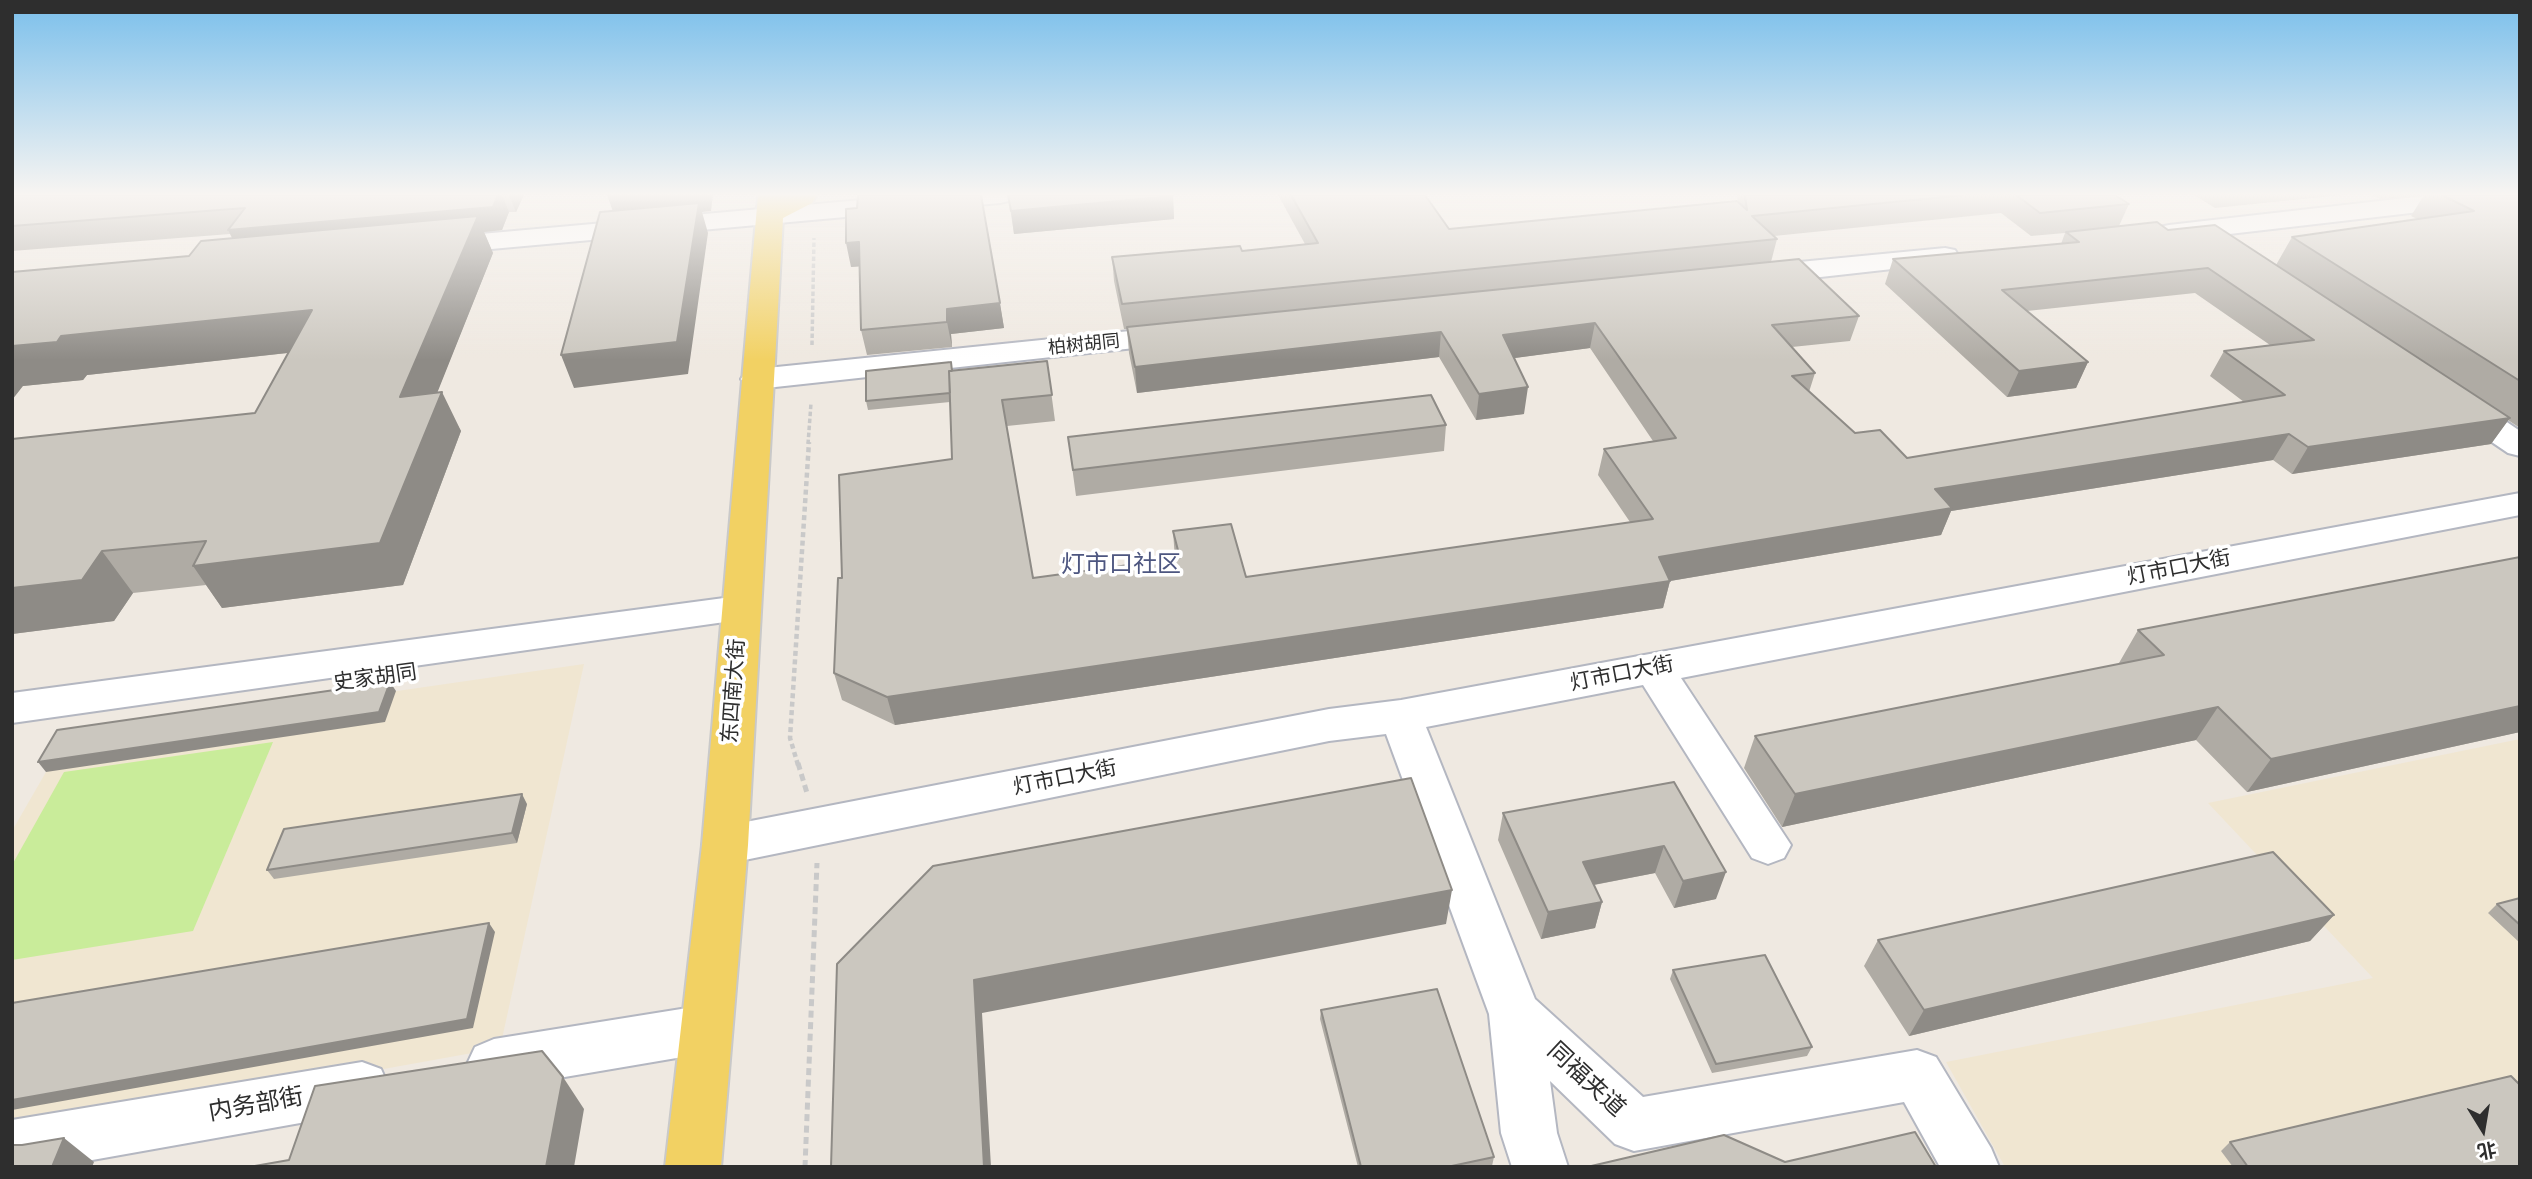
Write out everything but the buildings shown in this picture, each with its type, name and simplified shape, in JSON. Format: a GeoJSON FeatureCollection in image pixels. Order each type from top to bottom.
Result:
{"type":"FeatureCollection","features":[{"type":"Feature","properties":{"kind":"main road","name":"东四南大街"},"geometry":{"type":"LineString","coordinates":[[693,1167],[725,845],[767,250]]}},
{"type":"Feature","properties":{"kind":"street"},"geometry":{"type":"LineString","coordinates":[[2228,250],[2232,253]]}},
{"type":"Feature","properties":{"kind":"street"},"geometry":{"type":"LineString","coordinates":[[1727,279],[1976,253]]}},
{"type":"Feature","properties":{"kind":"street","name":"柏树胡同"},"geometry":{"type":"LineString","coordinates":[[757,379],[1200,333]]}},
{"type":"Feature","properties":{"kind":"street"},"geometry":{"type":"LineString","coordinates":[[2439,392],[2520,446]]}},
{"type":"Feature","properties":{"kind":"street","name":"灯市口大街"},"geometry":{"type":"LineString","coordinates":[[725,845],[1329,725],[1401,716],[2520,504]]}},
{"type":"Feature","properties":{"kind":"street"},"geometry":{"type":"LineString","coordinates":[[12,708],[739,617]]}},
{"type":"Feature","properties":{"kind":"street","name":"史家胡同"},"geometry":{"type":"LineString","coordinates":[[12,730],[739,617]]}},
{"type":"Feature","properties":{"kind":"street"},"geometry":{"type":"LineString","coordinates":[[1653,668],[1768,845]]}},
{"type":"Feature","properties":{"kind":"street","name":"同福夹道"},"geometry":{"type":"LineString","coordinates":[[1401,716],[1515,1014],[1634,1125],[1917,1075],[1971,1167]]}},
{"type":"Feature","properties":{"kind":"street"},"geometry":{"type":"LineString","coordinates":[[1515,1014],[1529,1133],[1541,1167]]}},
{"type":"Feature","properties":{"kind":"street","name":"内务部街"},"geometry":{"type":"LineString","coordinates":[[12,1147],[706,1029]]}},
{"type":"Feature","properties":{"kind":"path"},"geometry":{"type":"LineString","coordinates":[[805,1167],[818,827],[790,738],[811,372],[810,250]]}},
{"type":"Feature","properties":{"kind":"shaded area"},"geometry":{"type":"Polygon","coordinates":[[[584,664],[500,1048],[12,1136],[12,831],[65,739],[584,664]]]}},
{"type":"Feature","properties":{"kind":"shaded area"},"geometry":{"type":"Polygon","coordinates":[[[2520,739],[2520,1167],[2005,1167],[1946,1062],[2373,978],[2208,803],[2520,739]]]}},
{"type":"Feature","properties":{"kind":"green space"},"geometry":{"type":"Polygon","coordinates":[[[273,742],[193,931],[12,960],[12,865],[64,772],[273,742]]]}},
{"type":"Feature","properties":{"kind":"district","name":"灯市口社区"},"geometry":{"type":"Point","coordinates":[1121,565]}}]}
